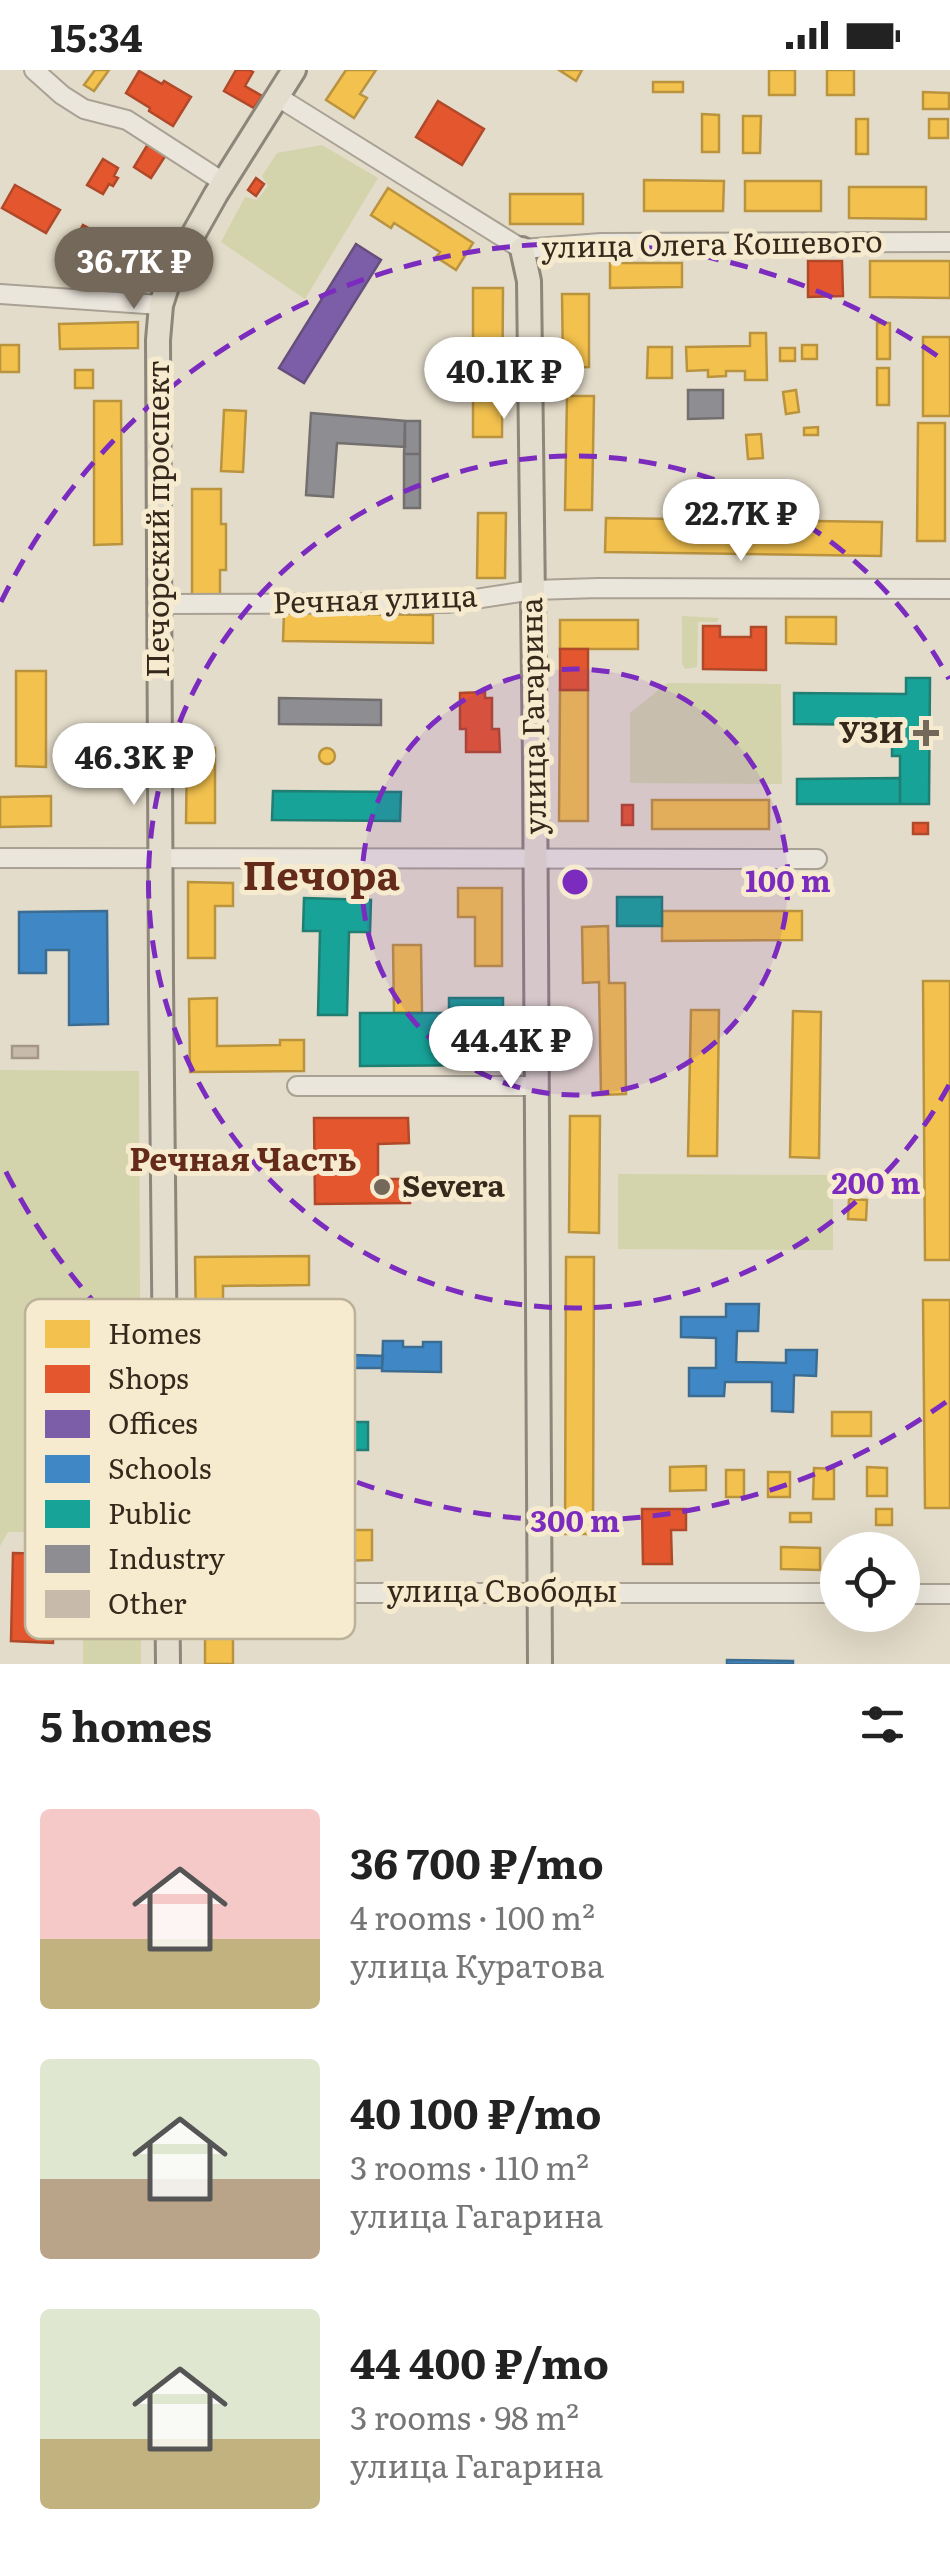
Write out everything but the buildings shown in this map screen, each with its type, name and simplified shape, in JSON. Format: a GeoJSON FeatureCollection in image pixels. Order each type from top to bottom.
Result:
{"type":"FeatureCollection","features":[{"type":"Feature","properties":{"kind":"main road","name":"Печорский проспект"},"geometry":{"type":"LineString","coordinates":[[164,1299],[158,340],[161,305],[171,274],[223,182],[294,70]]}},
{"type":"Feature","properties":{"kind":"main road","name":"улица Гагарина"},"geometry":{"type":"LineString","coordinates":[[522,249],[529,281],[533,590],[540,1664]]}},
{"type":"Feature","properties":{"kind":"main road","name":"Печорский проспект"},"geometry":{"type":"LineString","coordinates":[[168,1639],[168,1664]]}},
{"type":"Feature","properties":{"kind":"street"},"geometry":{"type":"LineString","coordinates":[[34,70],[62,95],[84,108],[126,120],[223,182]]}},
{"type":"Feature","properties":{"kind":"street","name":"улица Олега Кошевого"},"geometry":{"type":"LineString","coordinates":[[278,97],[522,249],[601,243],[950,242]]}},
{"type":"Feature","properties":{"kind":"street"},"geometry":{"type":"LineString","coordinates":[[0,294],[161,305]]}},
{"type":"Feature","properties":{"kind":"street","name":"Речная улица"},"geometry":{"type":"LineString","coordinates":[[160,604],[449,602],[533,590],[598,588],[950,589]]}},
{"type":"Feature","properties":{"kind":"street"},"geometry":{"type":"LineString","coordinates":[[0,858],[816,859]]}},
{"type":"Feature","properties":{"kind":"street"},"geometry":{"type":"LineString","coordinates":[[296,1086],[537,1086]]}},
{"type":"Feature","properties":{"kind":"street","name":"улица Свободы"},"geometry":{"type":"LineString","coordinates":[[355,1592],[820,1594]]}},
{"type":"Feature","properties":{"kind":"street"},"geometry":{"type":"LineString","coordinates":[[920,1594],[950,1594]]}},
{"type":"Feature","properties":{"kind":"green space"},"geometry":{"type":"Polygon","coordinates":[[[322,145],[378,178],[305,299],[221,242],[245,197],[257,200],[268,186],[262,176],[277,153],[322,145]]]}},
{"type":"Feature","properties":{"kind":"green space"},"geometry":{"type":"Polygon","coordinates":[[[682,616],[719,618],[717,622],[698,622],[697,667],[685,669],[682,664],[682,616]]]}},
{"type":"Feature","properties":{"kind":"green space"},"geometry":{"type":"Polygon","coordinates":[[[667,683],[781,684],[782,784],[630,783],[630,713],[667,683]]]}},
{"type":"Feature","properties":{"kind":"green space"},"geometry":{"type":"Polygon","coordinates":[[[0,1070],[139,1071],[140,1299],[25,1299],[25,1532],[8,1532],[0,1546],[0,1070]]]}},
{"type":"Feature","properties":{"kind":"green space"},"geometry":{"type":"Polygon","coordinates":[[[618,1174],[833,1175],[833,1250],[618,1249],[618,1174]]]}},
{"type":"Feature","properties":{"kind":"green space"},"geometry":{"type":"Polygon","coordinates":[[[83,1639],[141,1639],[141,1664],[83,1664],[83,1639]]]}},
{"type":"Feature","properties":{"kind":"place","name":"УЗИ"},"geometry":{"type":"Point","coordinates":[926,733]}},
{"type":"Feature","properties":{"kind":"place","name":"Severa"},"geometry":{"type":"Point","coordinates":[382,1187]}},
{"type":"Feature","properties":{"kind":"district","name":"Печора"},"geometry":{"type":"Point","coordinates":[321,876]}},
{"type":"Feature","properties":{"kind":"district","name":"Речная Часть"},"geometry":{"type":"Point","coordinates":[243,1160]}}]}
